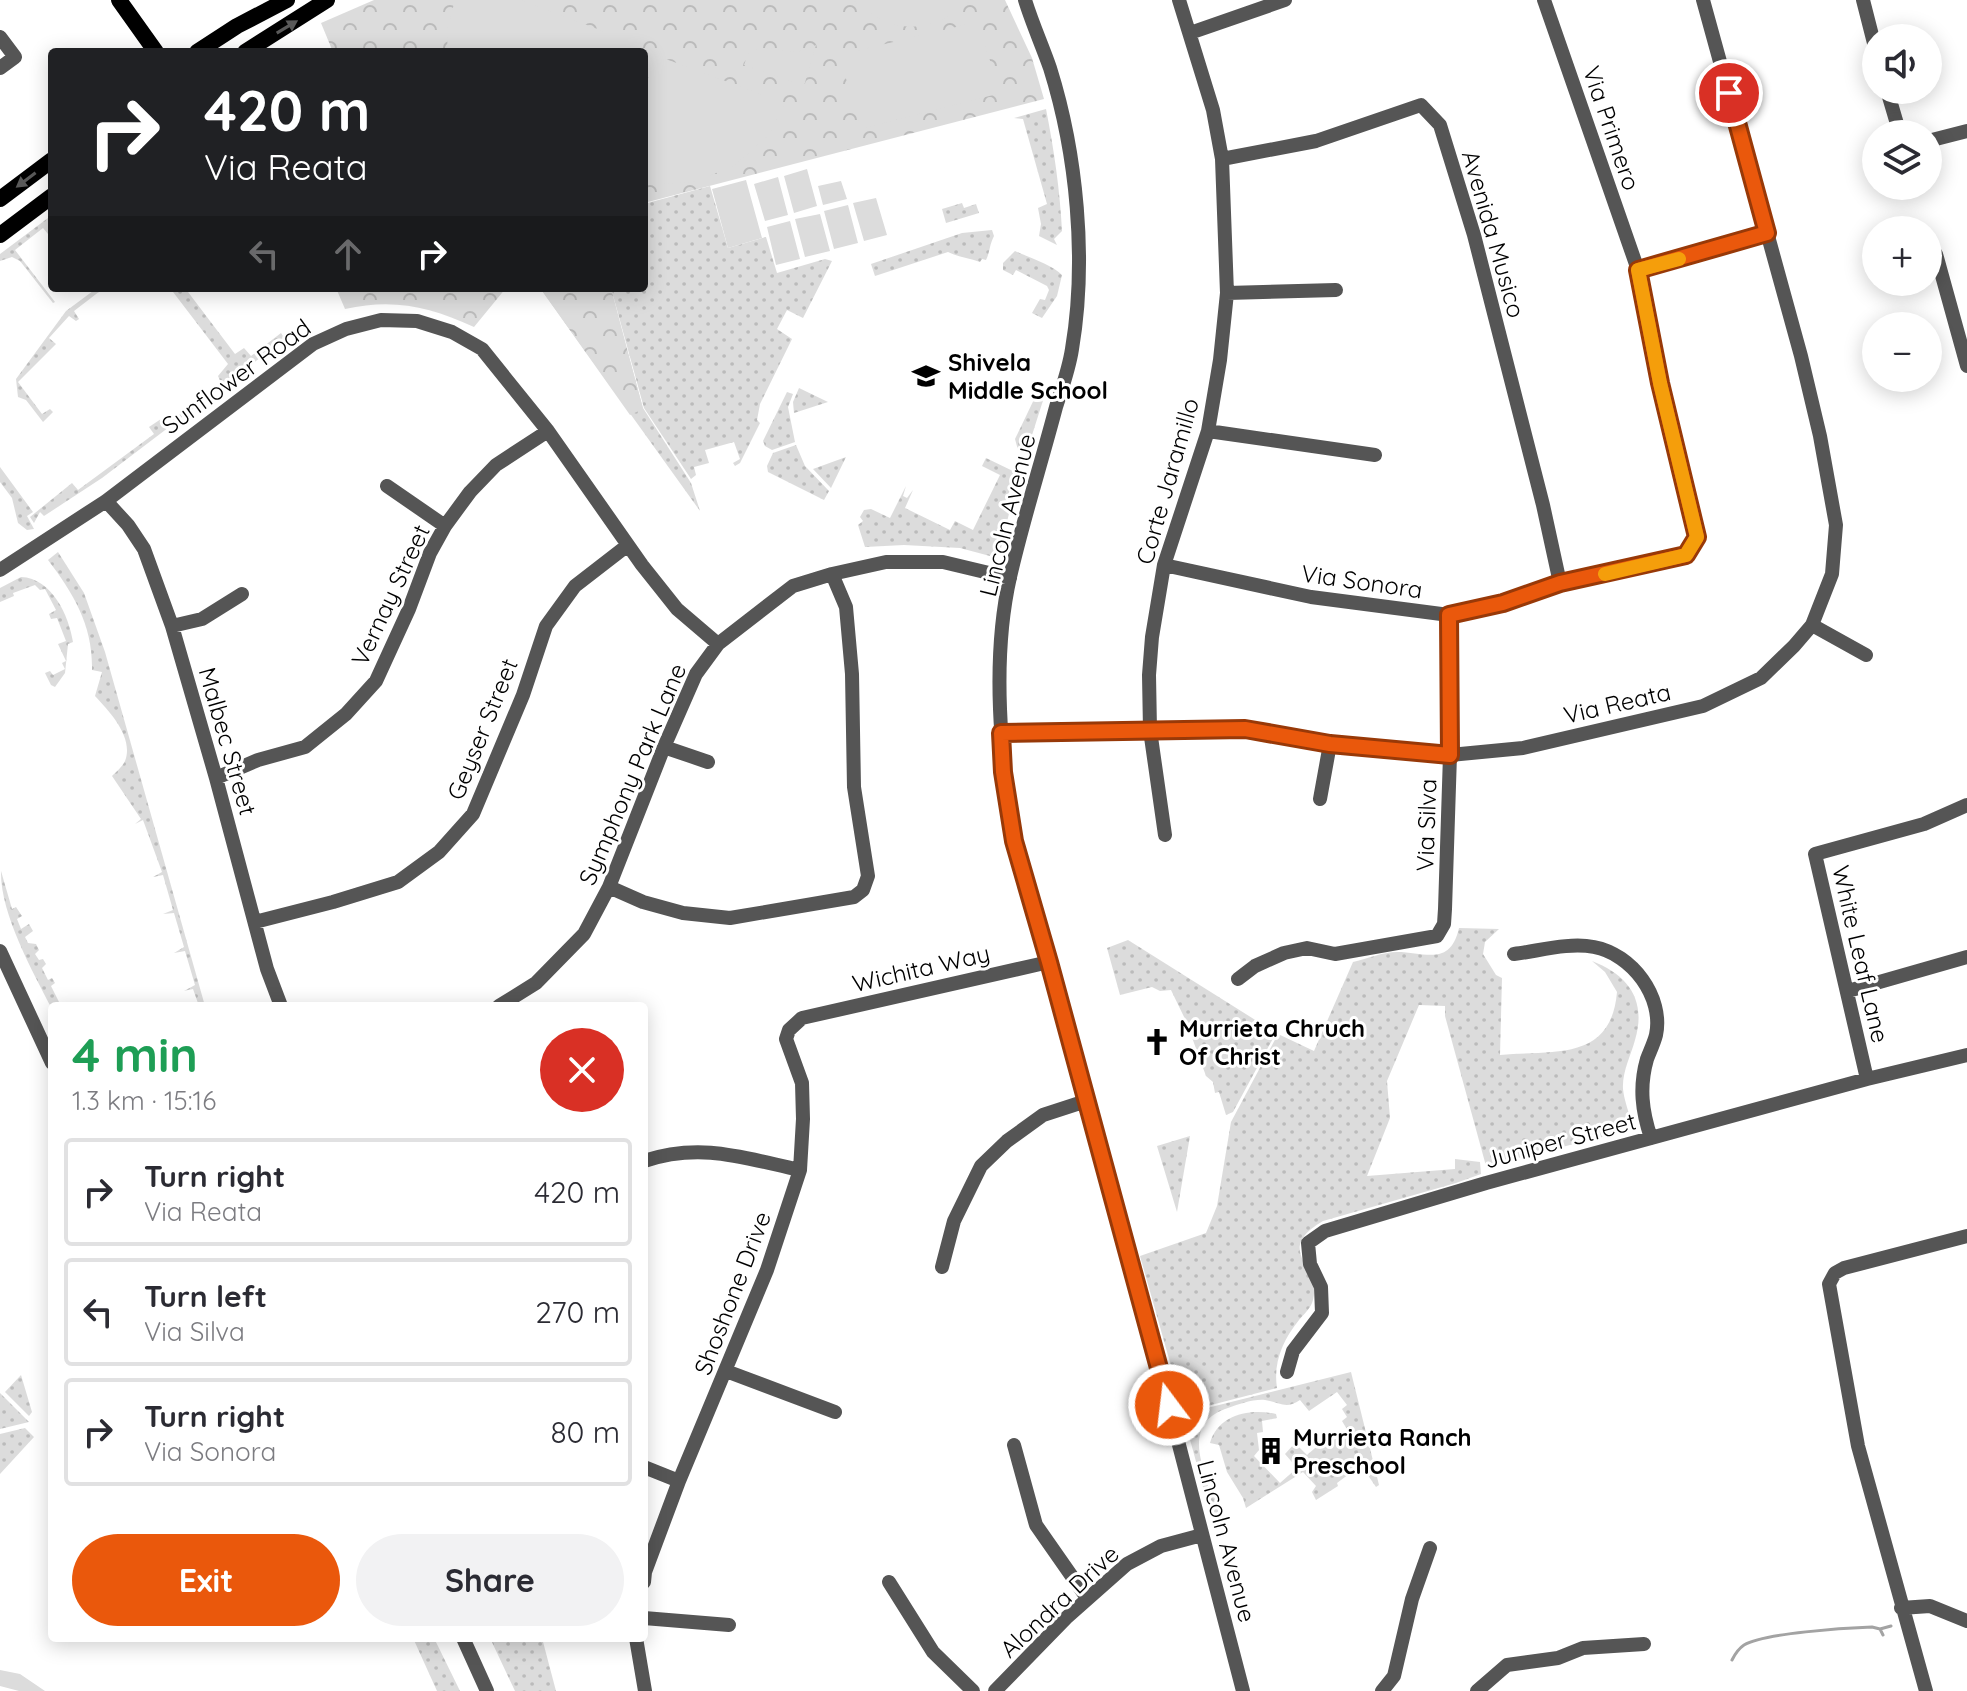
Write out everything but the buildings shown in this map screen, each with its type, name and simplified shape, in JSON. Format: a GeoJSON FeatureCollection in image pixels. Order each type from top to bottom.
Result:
{"type":"FeatureCollection","features":[{"type":"Feature","properties":{"kind":"main road"},"geometry":{"type":"LineString","coordinates":[[119,0],[153,48]]}},
{"type":"Feature","properties":{"kind":"main road"},"geometry":{"type":"LineString","coordinates":[[203,48],[287,0]]}},
{"type":"Feature","properties":{"kind":"main road"},"geometry":{"type":"LineString","coordinates":[[251,48],[327,0]]}},
{"type":"Feature","properties":{"kind":"main road"},"geometry":{"type":"LineString","coordinates":[[0,199],[48,163]]}},
{"type":"Feature","properties":{"kind":"main road"},"geometry":{"type":"LineString","coordinates":[[0,235],[48,199]]}},
{"type":"Feature","properties":{"kind":"street","name":"Lincoln Avenue"},"geometry":{"type":"LineString","coordinates":[[1025,0],[1063,117],[1075,189],[1079,265],[1072,350],[1010,578],[1003,626],[1003,772],[1014,841],[1243,1691]]}},
{"type":"Feature","properties":{"kind":"street","name":"Corte Jaramillo"},"geometry":{"type":"LineString","coordinates":[[1165,835],[1150,730],[1152,637],[1164,565],[1208,431],[1227,293],[1222,159],[1213,110],[1179,0]]}},
{"type":"Feature","properties":{"kind":"street"},"geometry":{"type":"LineString","coordinates":[[1190,33],[1285,0]]}},
{"type":"Feature","properties":{"kind":"street","name":"Via Primero"},"geometry":{"type":"LineString","coordinates":[[1544,0],[1638,270]]}},
{"type":"Feature","properties":{"kind":"street","name":"Via Reata"},"geometry":{"type":"LineString","coordinates":[[1001,733],[1245,729],[1330,744],[1450,755],[1523,748],[1703,706],[1761,678],[1812,625],[1832,574],[1836,525],[1820,436],[1703,0]]}},
{"type":"Feature","properties":{"kind":"street"},"geometry":{"type":"LineString","coordinates":[[1863,0],[1869,24]]}},
{"type":"Feature","properties":{"kind":"street"},"geometry":{"type":"LineString","coordinates":[[0,37],[15,57],[0,68]]}},
{"type":"Feature","properties":{"kind":"street","name":"Avenida Musico"},"geometry":{"type":"LineString","coordinates":[[1222,159],[1316,141],[1421,105],[1440,125],[1474,235],[1560,583]]}},
{"type":"Feature","properties":{"kind":"street"},"geometry":{"type":"LineString","coordinates":[[1942,137],[1967,131]]}},
{"type":"Feature","properties":{"kind":"street"},"geometry":{"type":"LineString","coordinates":[[1638,270],[1767,233]]}},
{"type":"Feature","properties":{"kind":"street","name":"Via Sonora"},"geometry":{"type":"LineString","coordinates":[[1164,565],[1311,597],[1449,615],[1503,603],[1560,583],[1686,555],[1697,537],[1660,383],[1638,270]]}},
{"type":"Feature","properties":{"kind":"street"},"geometry":{"type":"LineString","coordinates":[[1942,276],[1967,366]]}},
{"type":"Feature","properties":{"kind":"street"},"geometry":{"type":"LineString","coordinates":[[1227,293],[1336,290]]}},
{"type":"Feature","properties":{"kind":"street","name":"Sunflower Road"},"geometry":{"type":"LineString","coordinates":[[0,570],[106,501],[313,344],[346,329],[381,320],[417,321],[452,332],[482,349],[548,431],[677,609],[718,644]]}},
{"type":"Feature","properties":{"kind":"street","name":"Vernay Street"},"geometry":{"type":"LineString","coordinates":[[216,778],[258,760],[305,747],[356,703],[376,681],[409,609],[430,553],[445,526],[470,492],[496,465],[548,431]]}},
{"type":"Feature","properties":{"kind":"street"},"geometry":{"type":"LineString","coordinates":[[1208,431],[1375,455]]}},
{"type":"Feature","properties":{"kind":"street"},"geometry":{"type":"LineString","coordinates":[[387,486],[445,526]]}},
{"type":"Feature","properties":{"kind":"street","name":"Malbec Street"},"geometry":{"type":"LineString","coordinates":[[106,501],[144,549],[172,626],[267,969],[279,1002]]}},
{"type":"Feature","properties":{"kind":"street","name":"Geyser Street"},"geometry":{"type":"LineString","coordinates":[[255,922],[398,882],[439,852],[473,814],[523,695],[546,626],[575,586],[628,545]]}},
{"type":"Feature","properties":{"kind":"street","name":"Symphony Park Lane"},"geometry":{"type":"LineString","coordinates":[[505,1002],[536,983],[584,934],[609,887],[696,674],[718,644],[793,586],[832,574],[886,562],[943,562],[1010,578]]}},
{"type":"Feature","properties":{"kind":"street"},"geometry":{"type":"LineString","coordinates":[[609,887],[643,902],[670,909],[730,918],[854,897],[863,890],[868,876],[854,787],[852,674],[846,607],[832,574]]}},
{"type":"Feature","properties":{"kind":"street"},"geometry":{"type":"LineString","coordinates":[[172,626],[202,619],[242,594]]}},
{"type":"Feature","properties":{"kind":"street","name":"Via Silva"},"geometry":{"type":"LineString","coordinates":[[1238,979],[1255,966],[1284,953],[1307,948],[1335,954],[1435,937],[1444,924],[1450,755],[1449,615]]}},
{"type":"Feature","properties":{"kind":"street"},"geometry":{"type":"LineString","coordinates":[[1812,625],[1866,655]]}},
{"type":"Feature","properties":{"kind":"street"},"geometry":{"type":"LineString","coordinates":[[1320,799],[1330,744]]}},
{"type":"Feature","properties":{"kind":"street"},"geometry":{"type":"LineString","coordinates":[[664,747],[708,762]]}},
{"type":"Feature","properties":{"kind":"street","name":"White Leaf Lane"},"geometry":{"type":"LineString","coordinates":[[1867,1079],[1815,854],[1924,824],[1967,805]]}},
{"type":"Feature","properties":{"kind":"street"},"geometry":{"type":"LineString","coordinates":[[1514,954],[1594,946],[1615,954],[1636,971],[1647,987],[1655,1008],[1657,1033],[1641,1087],[1642,1112],[1651,1138]]}},
{"type":"Feature","properties":{"kind":"street"},"geometry":{"type":"LineString","coordinates":[[0,951],[48,1054]]}},
{"type":"Feature","properties":{"kind":"street"},"geometry":{"type":"LineString","coordinates":[[1848,991],[1967,957]]}},
{"type":"Feature","properties":{"kind":"street","name":"Wichita Way"},"geometry":{"type":"LineString","coordinates":[[802,1018],[1049,962]]}},
{"type":"Feature","properties":{"kind":"street","name":"Shoshone Drive"},"geometry":{"type":"LineString","coordinates":[[648,1564],[767,1270],[800,1170],[802,1083],[786,1039],[789,1030],[802,1018]]}},
{"type":"Feature","properties":{"kind":"street","name":"Juniper Street"},"geometry":{"type":"LineString","coordinates":[[1287,1372],[1293,1351],[1322,1313],[1321,1287],[1307,1254],[1308,1243],[1325,1231],[1482,1184],[1867,1079],[1967,1055]]}},
{"type":"Feature","properties":{"kind":"street"},"geometry":{"type":"LineString","coordinates":[[942,1267],[954,1221],[981,1166],[1007,1141],[1043,1115],[1086,1101]]}},
{"type":"Feature","properties":{"kind":"street"},"geometry":{"type":"LineString","coordinates":[[648,1159],[706,1150],[800,1170]]}},
{"type":"Feature","properties":{"kind":"street"},"geometry":{"type":"LineString","coordinates":[[1926,1691],[1858,1446],[1829,1284],[1835,1273],[1844,1268],[1967,1236]]}},
{"type":"Feature","properties":{"kind":"street"},"geometry":{"type":"LineString","coordinates":[[726,1371],[835,1412]]}},
{"type":"Feature","properties":{"kind":"street"},"geometry":{"type":"LineString","coordinates":[[1014,1445],[1036,1525],[1087,1598]]}},
{"type":"Feature","properties":{"kind":"street"},"geometry":{"type":"LineString","coordinates":[[648,1469],[679,1481]]}},
{"type":"Feature","properties":{"kind":"street","name":"Alondra Drive"},"geometry":{"type":"LineString","coordinates":[[995,1691],[1087,1598],[1127,1564],[1161,1546],[1202,1535]]}},
{"type":"Feature","properties":{"kind":"street"},"geometry":{"type":"LineString","coordinates":[[1382,1691],[1394,1676],[1412,1599],[1430,1548]]}},
{"type":"Feature","properties":{"kind":"street"},"geometry":{"type":"LineString","coordinates":[[889,1582],[933,1652],[973,1691]]}},
{"type":"Feature","properties":{"kind":"street"},"geometry":{"type":"LineString","coordinates":[[1901,1608],[1930,1606],[1967,1621]]}},
{"type":"Feature","properties":{"kind":"street"},"geometry":{"type":"LineString","coordinates":[[648,1618],[729,1625]]}},
{"type":"Feature","properties":{"kind":"street"},"geometry":{"type":"LineString","coordinates":[[465,1642],[487,1691]]}},
{"type":"Feature","properties":{"kind":"street"},"geometry":{"type":"LineString","coordinates":[[637,1642],[645,1691]]}},
{"type":"Feature","properties":{"kind":"street"},"geometry":{"type":"LineString","coordinates":[[1477,1691],[1507,1665],[1558,1658],[1583,1648],[1644,1644]]}},
{"type":"Feature","properties":{"kind":"green space"},"geometry":{"type":"Polygon","coordinates":[[[374,0],[1005,0],[1032,58],[1044,99],[648,202],[648,48],[331,48],[321,23],[374,0]]]}},
{"type":"Feature","properties":{"kind":"green space"},"geometry":{"type":"Polygon","coordinates":[[[455,0],[522,0],[613,35],[618,45],[617,48],[447,48],[448,26],[455,0]]]}},
{"type":"Feature","properties":{"kind":"green space"},"geometry":{"type":"Polygon","coordinates":[[[853,0],[971,0],[941,20],[912,27],[883,20],[853,0]]]}},
{"type":"Feature","properties":{"kind":"green space"},"geometry":{"type":"Polygon","coordinates":[[[977,22],[1001,93],[861,129],[839,55],[977,22]]]}},
{"type":"Feature","properties":{"kind":"green space"},"geometry":{"type":"Polygon","coordinates":[[[816,45],[804,86],[744,65],[749,51],[767,49],[789,52],[816,45]]]}},
{"type":"Feature","properties":{"kind":"green space"},"geometry":{"type":"Polygon","coordinates":[[[663,58],[785,103],[770,134],[734,166],[693,182],[661,184],[648,179],[648,78],[655,60],[663,58]]]}},
{"type":"Feature","properties":{"kind":"green space"},"geometry":{"type":"Polygon","coordinates":[[[1046,109],[1061,216],[1062,231],[1054,239],[1057,245],[1039,236],[1041,224],[1038,208],[1047,204],[1023,119],[1014,118],[1046,109]]]}},
{"type":"Feature","properties":{"kind":"green space"},"geometry":{"type":"Polygon","coordinates":[[[807,169],[817,206],[794,213],[784,176],[807,169]]]}},
{"type":"Feature","properties":{"kind":"green space"},"geometry":{"type":"Polygon","coordinates":[[[778,177],[788,215],[765,221],[754,184],[778,177]]]}},
{"type":"Feature","properties":{"kind":"green space"},"geometry":{"type":"Polygon","coordinates":[[[746,180],[762,238],[728,248],[712,189],[746,180]]]}},
{"type":"Feature","properties":{"kind":"green space"},"geometry":{"type":"Polygon","coordinates":[[[841,181],[847,199],[823,205],[818,186],[841,181]]]}},
{"type":"Feature","properties":{"kind":"green space"},"geometry":{"type":"Polygon","coordinates":[[[710,186],[728,248],[766,237],[777,273],[825,259],[832,261],[803,318],[787,310],[777,329],[792,339],[760,404],[757,420],[760,423],[740,463],[735,466],[733,463],[740,459],[734,442],[705,450],[709,463],[694,467],[696,475],[691,479],[644,408],[612,292],[648,292],[648,203],[710,186]]]}},
{"type":"Feature","properties":{"kind":"green space"},"geometry":{"type":"Polygon","coordinates":[[[876,198],[887,235],[864,241],[853,203],[876,198]]]}},
{"type":"Feature","properties":{"kind":"green space"},"geometry":{"type":"Polygon","coordinates":[[[962,203],[964,208],[976,204],[979,213],[946,223],[942,209],[962,203]]]}},
{"type":"Feature","properties":{"kind":"green space"},"geometry":{"type":"Polygon","coordinates":[[[848,205],[858,243],[834,249],[824,211],[848,205]]]}},
{"type":"Feature","properties":{"kind":"green space"},"geometry":{"type":"Polygon","coordinates":[[[820,214],[830,251],[805,257],[795,219],[820,214]]]}},
{"type":"Feature","properties":{"kind":"green space"},"geometry":{"type":"Polygon","coordinates":[[[48,218],[48,234],[43,228],[15,250],[55,302],[20,261],[12,257],[0,261],[0,254],[48,218]]]}},
{"type":"Feature","properties":{"kind":"green space"},"geometry":{"type":"Polygon","coordinates":[[[790,221],[800,259],[776,265],[767,227],[790,221]]]}},
{"type":"Feature","properties":{"kind":"green space"},"geometry":{"type":"Polygon","coordinates":[[[992,230],[994,236],[986,260],[980,262],[948,252],[875,276],[871,264],[962,233],[992,230]]]}},
{"type":"Feature","properties":{"kind":"green space"},"geometry":{"type":"Polygon","coordinates":[[[1015,251],[1062,275],[1057,296],[1042,318],[1032,313],[1040,299],[1045,300],[1049,290],[1047,286],[1016,270],[1013,275],[1003,270],[1003,263],[1015,251]]]}},
{"type":"Feature","properties":{"kind":"green space"},"geometry":{"type":"Polygon","coordinates":[[[92,292],[99,292],[74,311],[79,319],[76,321],[69,316],[49,338],[56,344],[18,382],[42,414],[50,409],[53,412],[43,422],[26,400],[18,397],[16,379],[66,311],[92,292]]]}},
{"type":"Feature","properties":{"kind":"green space"},"geometry":{"type":"Polygon","coordinates":[[[173,292],[188,292],[235,354],[244,348],[251,356],[281,333],[285,339],[102,478],[44,516],[40,512],[34,523],[30,517],[72,483],[78,490],[154,434],[149,427],[161,419],[167,424],[221,383],[218,376],[228,364],[173,292]]]}},
{"type":"Feature","properties":{"kind":"green space"},"geometry":{"type":"Polygon","coordinates":[[[338,292],[503,292],[474,327],[411,306],[380,304],[345,309],[338,292]]]}},
{"type":"Feature","properties":{"kind":"green space"},"geometry":{"type":"Polygon","coordinates":[[[543,292],[611,292],[643,408],[691,483],[700,511],[543,292]]]}},
{"type":"Feature","properties":{"kind":"green space"},"geometry":{"type":"Polygon","coordinates":[[[543,292],[612,292],[643,409],[630,415],[543,292]]]}},
{"type":"Feature","properties":{"kind":"green space"},"geometry":{"type":"Polygon","coordinates":[[[799,388],[828,402],[794,413],[793,402],[799,388]]]}},
{"type":"Feature","properties":{"kind":"green space"},"geometry":{"type":"Polygon","coordinates":[[[1039,389],[1046,391],[1026,454],[1018,450],[1015,439],[1039,389]]]}},
{"type":"Feature","properties":{"kind":"green space"},"geometry":{"type":"Polygon","coordinates":[[[787,392],[793,394],[788,407],[795,442],[772,450],[763,441],[787,392]]]}},
{"type":"Feature","properties":{"kind":"green space"},"geometry":{"type":"Polygon","coordinates":[[[796,445],[805,466],[829,491],[824,500],[768,472],[767,466],[773,453],[796,445]]]}},
{"type":"Feature","properties":{"kind":"green space"},"geometry":{"type":"Polygon","coordinates":[[[846,457],[831,488],[813,469],[846,457]]]}},
{"type":"Feature","properties":{"kind":"green space"},"geometry":{"type":"Polygon","coordinates":[[[986,458],[1017,473],[1019,480],[1008,495],[1013,497],[1006,526],[1002,525],[1001,549],[990,556],[960,548],[904,545],[865,547],[858,525],[863,521],[860,517],[864,510],[871,509],[890,518],[906,486],[903,496],[907,498],[913,490],[905,508],[950,530],[955,521],[973,530],[1000,475],[982,466],[986,458]]]}},
{"type":"Feature","properties":{"kind":"green space"},"geometry":{"type":"Polygon","coordinates":[[[0,467],[33,512],[27,516],[34,529],[27,530],[18,523],[12,498],[0,482],[0,467]]]}},
{"type":"Feature","properties":{"kind":"green space"},"geometry":{"type":"Polygon","coordinates":[[[58,552],[84,593],[105,652],[204,1002],[198,1002],[193,989],[184,991],[195,985],[185,951],[174,953],[184,947],[174,913],[163,914],[173,910],[163,875],[153,877],[162,872],[143,820],[135,824],[141,819],[112,776],[125,761],[124,735],[95,696],[102,672],[92,670],[89,639],[80,611],[48,560],[58,552]]]}},
{"type":"Feature","properties":{"kind":"green space"},"geometry":{"type":"Polygon","coordinates":[[[21,577],[32,579],[50,591],[63,610],[71,632],[73,642],[68,644],[65,673],[55,687],[45,673],[50,671],[53,675],[65,669],[62,663],[66,661],[58,644],[66,641],[57,618],[51,619],[49,614],[56,610],[45,589],[40,590],[35,585],[13,593],[14,596],[0,602],[0,588],[21,577]]]}},
{"type":"Feature","properties":{"kind":"green space"},"geometry":{"type":"Polygon","coordinates":[[[1,871],[12,909],[16,907],[22,916],[17,919],[21,929],[29,924],[33,931],[25,937],[28,943],[36,944],[39,950],[35,954],[46,964],[42,968],[48,980],[52,978],[55,983],[51,986],[59,1002],[48,1002],[35,977],[11,923],[1,871]]]}},
{"type":"Feature","properties":{"kind":"green space"},"geometry":{"type":"Polygon","coordinates":[[[1459,928],[1499,929],[1485,942],[1483,954],[1496,975],[1502,978],[1500,1055],[1576,1048],[1604,1031],[1612,1015],[1617,992],[1605,972],[1592,961],[1625,982],[1632,991],[1638,1013],[1635,1040],[1623,1083],[1631,1120],[1626,1131],[1486,1166],[1445,1016],[1445,1006],[1419,1005],[1387,1081],[1390,1118],[1367,1176],[1455,1169],[1455,1159],[1480,1162],[1481,1174],[1323,1221],[1308,1232],[1301,1241],[1300,1250],[1314,1288],[1313,1300],[1280,1352],[1276,1369],[1277,1388],[1184,1412],[1140,1256],[1206,1233],[1217,1206],[1231,1122],[1278,1034],[1314,1051],[1353,962],[1392,952],[1443,953],[1455,940],[1459,928]]]}},
{"type":"Feature","properties":{"kind":"green space"},"geometry":{"type":"Polygon","coordinates":[[[1128,940],[1276,1033],[1233,1112],[1226,1115],[1219,1092],[1215,1093],[1213,1082],[1206,1076],[1171,990],[1160,991],[1152,987],[1120,995],[1107,948],[1128,940]]]}},
{"type":"Feature","properties":{"kind":"green space"},"geometry":{"type":"Polygon","coordinates":[[[1190,1136],[1177,1212],[1157,1146],[1190,1136]]]}},
{"type":"Feature","properties":{"kind":"green space"},"geometry":{"type":"Polygon","coordinates":[[[1351,1372],[1379,1485],[1376,1487],[1363,1468],[1349,1474],[1337,1483],[1338,1486],[1316,1500],[1312,1492],[1316,1486],[1303,1472],[1246,1508],[1227,1472],[1219,1445],[1210,1443],[1220,1425],[1246,1413],[1276,1414],[1277,1418],[1262,1421],[1263,1432],[1257,1433],[1259,1450],[1254,1456],[1280,1483],[1297,1468],[1285,1454],[1295,1443],[1307,1455],[1329,1436],[1332,1441],[1348,1431],[1342,1421],[1347,1417],[1342,1409],[1347,1405],[1337,1392],[1309,1411],[1300,1400],[1286,1405],[1265,1400],[1251,1401],[1219,1412],[1202,1428],[1199,1451],[1204,1476],[1225,1517],[1212,1520],[1183,1414],[1351,1372]]]}},
{"type":"Feature","properties":{"kind":"green space"},"geometry":{"type":"Polygon","coordinates":[[[21,1375],[32,1412],[29,1416],[5,1392],[21,1375]]]}},
{"type":"Feature","properties":{"kind":"green space"},"geometry":{"type":"Polygon","coordinates":[[[0,1393],[29,1422],[0,1429],[0,1393]]]}},
{"type":"Feature","properties":{"kind":"green space"},"geometry":{"type":"Polygon","coordinates":[[[25,1428],[34,1437],[0,1474],[0,1434],[25,1428]]]}},
{"type":"Feature","properties":{"kind":"green space"},"geometry":{"type":"Polygon","coordinates":[[[415,1642],[436,1642],[460,1691],[437,1691],[415,1642]]]}},
{"type":"Feature","properties":{"kind":"green space"},"geometry":{"type":"Polygon","coordinates":[[[492,1642],[543,1642],[556,1691],[515,1691],[492,1642]]]}},
{"type":"Feature","properties":{"kind":"green space"},"geometry":{"type":"Polygon","coordinates":[[[0,1670],[20,1674],[45,1691],[19,1691],[0,1686],[0,1670]]]}},
{"type":"Feature","properties":{"kind":"waterway"},"geometry":{"type":"LineString","coordinates":[[1880,1629],[1891,1626]]}},
{"type":"Feature","properties":{"kind":"waterway"},"geometry":{"type":"LineString","coordinates":[[1732,1660],[1744,1645],[1786,1634],[1872,1627],[1880,1629],[1883,1635]]}},
{"type":"Feature","properties":{"kind":"slow traffic"},"geometry":{"type":"LineString","coordinates":[[1605,574],[1686,555],[1697,537],[1660,383],[1638,270],[1679,259]]}},
{"type":"Feature","properties":{"kind":"place","name":"Shivela Middle School"},"geometry":{"type":"Point","coordinates":[926,376]}},
{"type":"Feature","properties":{"kind":"place","name":"Murrieta Chruch Of Christ"},"geometry":{"type":"Point","coordinates":[1157,1042]}},
{"type":"Feature","properties":{"kind":"place","name":"Murrieta Ranch Preschool"},"geometry":{"type":"Point","coordinates":[1271,1451]}},
{"type":"Feature","properties":{"kind":"route"},"geometry":{"type":"LineString","coordinates":[[1169,1405],[1014,841],[1003,772],[1001,733],[1245,729],[1330,744],[1450,755],[1449,615],[1503,603],[1560,583],[1686,555],[1697,537],[1660,383],[1638,270],[1767,233],[1729,93]]}}]}
